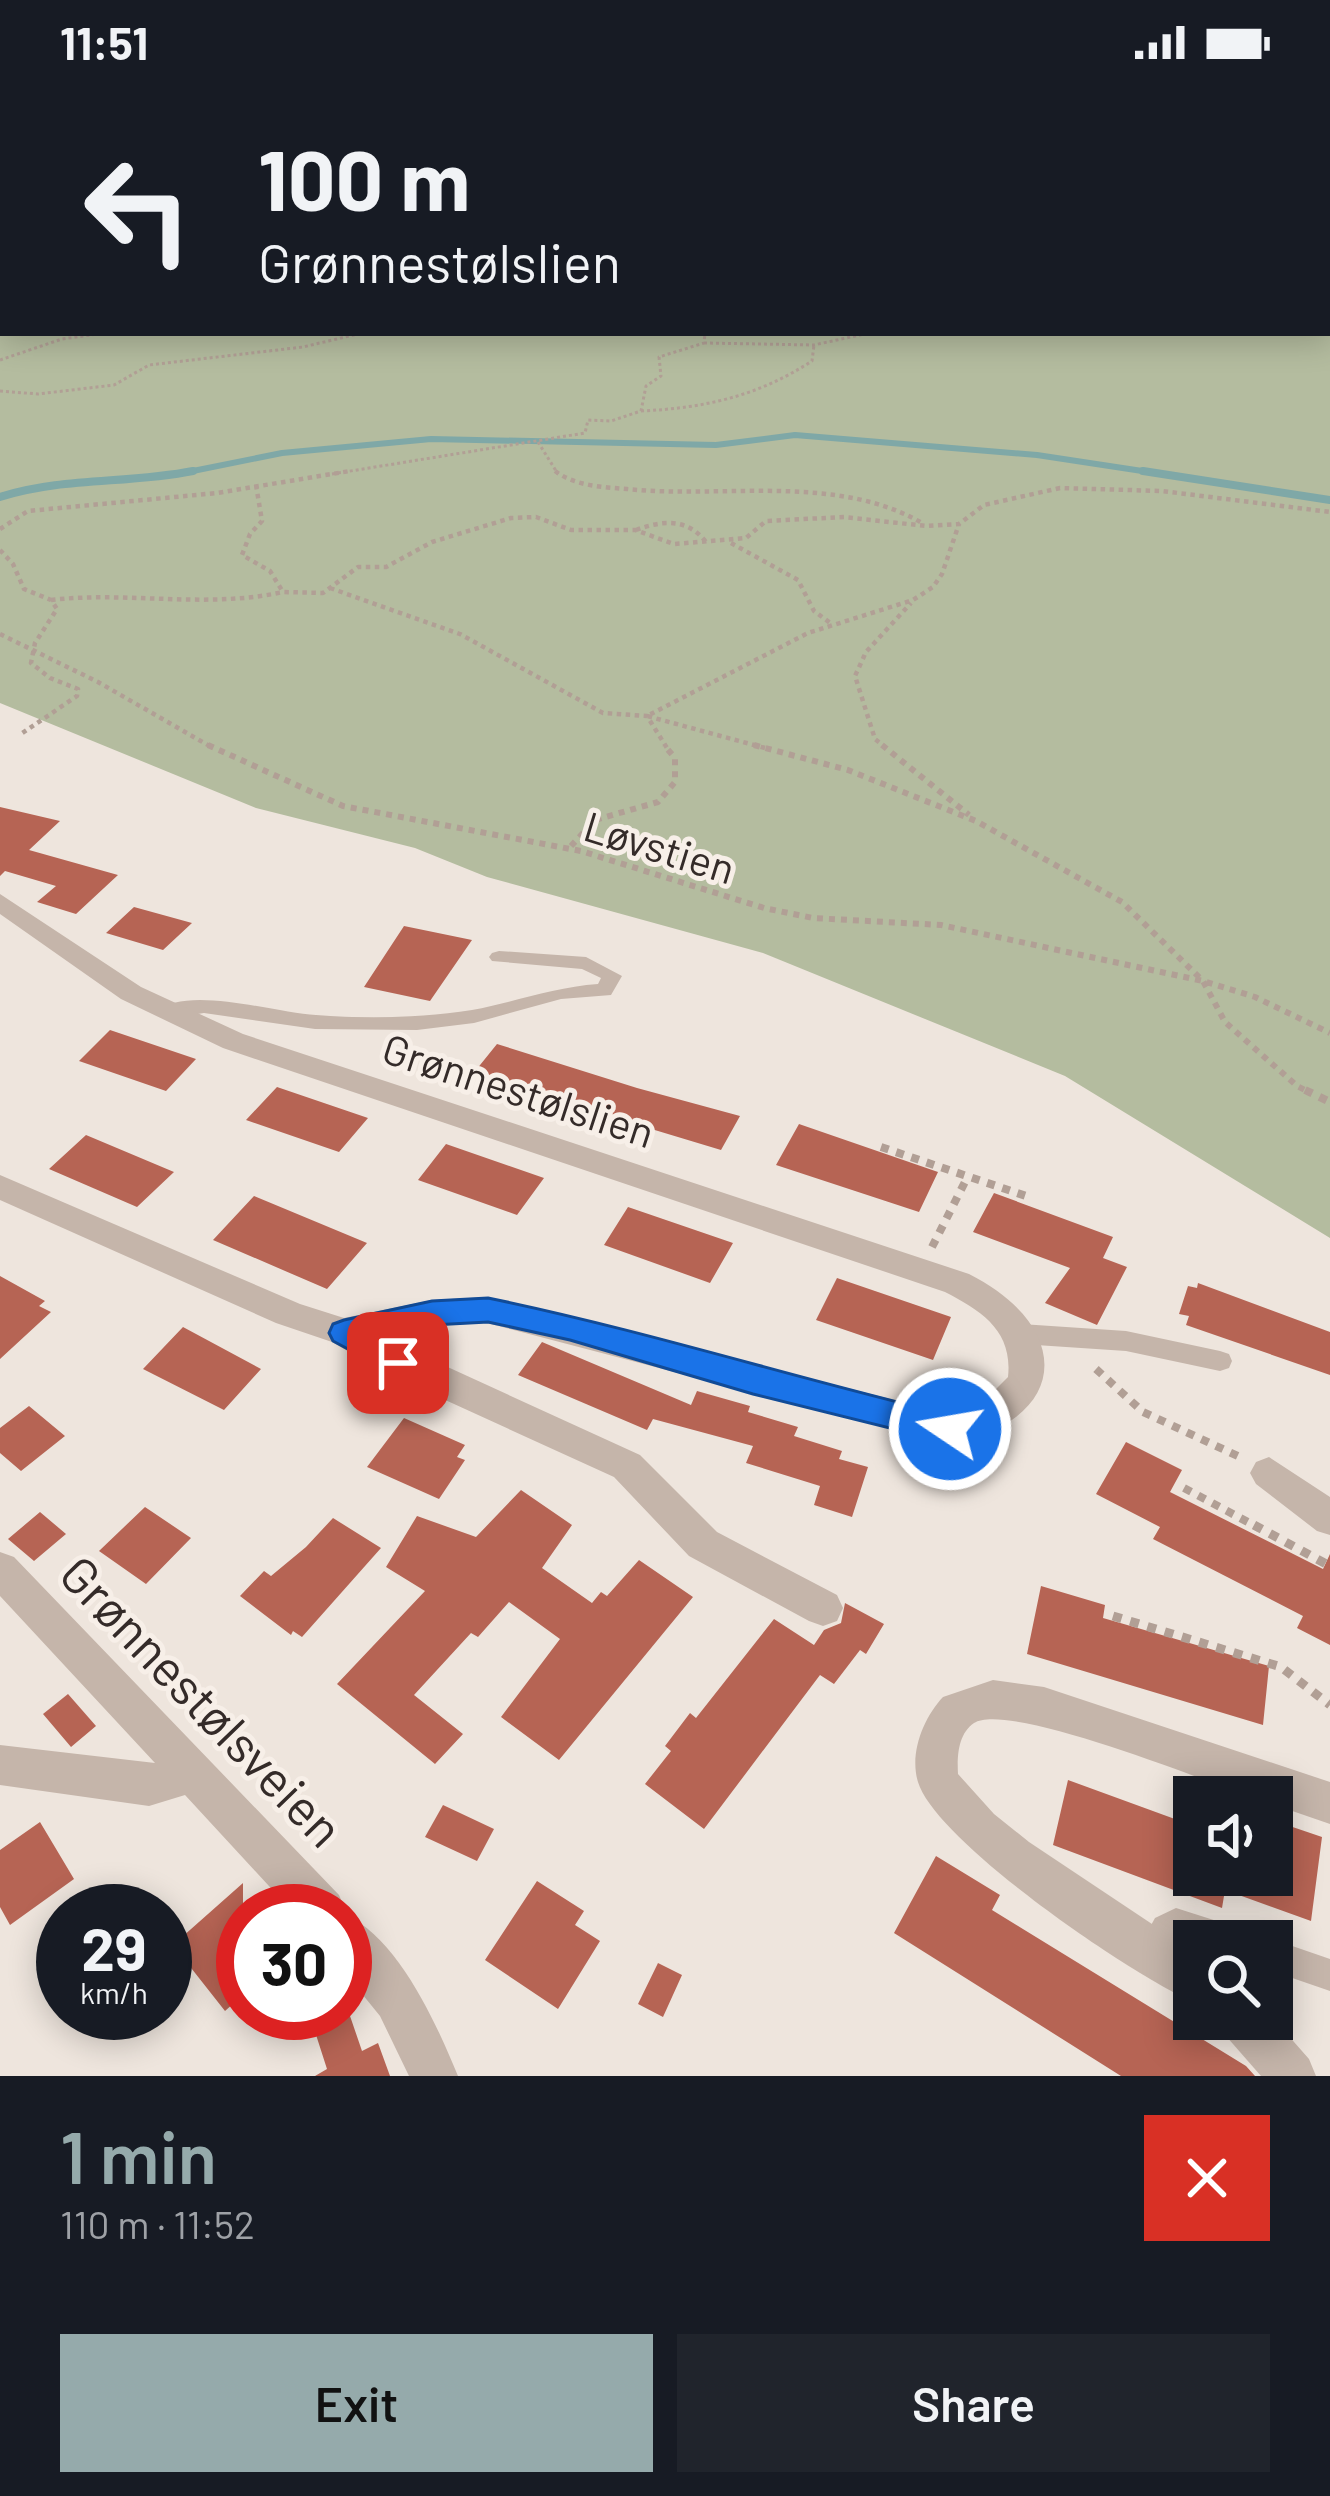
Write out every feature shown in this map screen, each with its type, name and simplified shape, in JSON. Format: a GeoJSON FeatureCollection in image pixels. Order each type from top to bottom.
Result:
{"type":"FeatureCollection","features":[{"type":"Feature","properties":{"kind":"street","name":"Grønnestølslien"},"geometry":{"type":"LineString","coordinates":[[0,902],[83,963],[165,1012],[233,1041],[957,1283],[991,1301],[1021,1334]]}},
{"type":"Feature","properties":{"kind":"street"},"geometry":{"type":"LineString","coordinates":[[0,1187],[288,1314],[344,1333],[398,1363],[627,1466],[704,1544],[823,1608]]}},
{"type":"Feature","properties":{"kind":"street"},"geometry":{"type":"LineString","coordinates":[[344,1333],[432,1313],[488,1310],[950,1429],[988,1421],[1023,1386],[1029,1354],[1021,1334]]}},
{"type":"Feature","properties":{"kind":"street"},"geometry":{"type":"LineString","coordinates":[[1269,1473],[1330,1519]]}},
{"type":"Feature","properties":{"kind":"street","name":"Grønnestølsveien"},"geometry":{"type":"LineString","coordinates":[[0,1569],[297,1884]]}},
{"type":"Feature","properties":{"kind":"street"},"geometry":{"type":"LineString","coordinates":[[1173,1963],[993,1841],[953,1807],[938,1781],[937,1756],[941,1733],[954,1712],[981,1700],[1011,1699],[1044,1706],[1330,1803]]}},
{"type":"Feature","properties":{"kind":"street"},"geometry":{"type":"LineString","coordinates":[[0,1765],[149,1785],[190,1773]]}},
{"type":"Feature","properties":{"kind":"street"},"geometry":{"type":"LineString","coordinates":[[372,1970],[397,1999],[434,2076]]}},
{"type":"Feature","properties":{"kind":"street"},"geometry":{"type":"LineString","coordinates":[[1261,2040],[1292,2076]]}},
{"type":"Feature","properties":{"kind":"lane"},"geometry":{"type":"LineString","coordinates":[[165,1012],[204,1006],[316,1022],[417,1023],[474,1016],[561,993],[595,992],[604,989],[612,976],[586,963],[500,957]]}},
{"type":"Feature","properties":{"kind":"lane"},"geometry":{"type":"LineString","coordinates":[[1021,1334],[1126,1341],[1220,1361]]}},
{"type":"Feature","properties":{"kind":"lane"},"geometry":{"type":"LineString","coordinates":[[1154,1949],[1173,1926]]}},
{"type":"Feature","properties":{"kind":"lane"},"geometry":{"type":"LineString","coordinates":[[1293,1962],[1330,1976]]}},
{"type":"Feature","properties":{"kind":"path"},"geometry":{"type":"LineString","coordinates":[[0,360],[84,336]]}},
{"type":"Feature","properties":{"kind":"path"},"geometry":{"type":"LineString","coordinates":[[0,391],[38,394],[114,385],[149,365],[303,347],[349,336]]}},
{"type":"Feature","properties":{"kind":"path"},"geometry":{"type":"LineString","coordinates":[[704,343],[705,336]]}},
{"type":"Feature","properties":{"kind":"path"},"geometry":{"type":"LineString","coordinates":[[641,411],[646,386],[661,376],[659,357],[704,343],[814,345],[855,336]]}},
{"type":"Feature","properties":{"kind":"path"},"geometry":{"type":"LineString","coordinates":[[0,529],[28,511],[256,485],[584,434],[588,420],[611,421],[641,411],[700,410],[743,400],[812,361],[814,345]]}},
{"type":"Feature","properties":{"kind":"path"},"geometry":{"type":"LineString","coordinates":[[538,442],[557,474],[573,482],[702,494],[796,493],[878,503],[906,512],[926,526]]}},
{"type":"Feature","properties":{"kind":"path"},"geometry":{"type":"LineString","coordinates":[[256,485],[262,521],[250,534],[242,555],[270,572],[283,592]]}},
{"type":"Feature","properties":{"kind":"path"},"geometry":{"type":"LineString","coordinates":[[976,821],[875,739],[855,676],[866,652],[913,600],[933,587],[958,524],[974,507],[993,499],[1018,499],[1059,488],[1186,490],[1221,502],[1330,512]]}},
{"type":"Feature","properties":{"kind":"path"},"geometry":{"type":"LineString","coordinates":[[0,550],[13,563],[24,589],[52,600],[109,593],[149,602],[248,602],[283,592],[323,593],[358,567],[386,567],[418,548],[500,519],[536,517],[572,530],[635,530],[674,544],[746,538],[766,521],[844,517],[926,526],[958,524]]}},
{"type":"Feature","properties":{"kind":"path"},"geometry":{"type":"LineString","coordinates":[[635,530],[675,522],[698,529],[706,542]]}},
{"type":"Feature","properties":{"kind":"path"},"geometry":{"type":"LineString","coordinates":[[728,542],[798,580],[814,611],[833,625]]}},
{"type":"Feature","properties":{"kind":"path"},"geometry":{"type":"LineString","coordinates":[[330,588],[460,634],[603,713],[647,716],[848,770],[976,821],[1122,902],[1203,981],[1225,1022],[1238,1035],[1274,1061],[1297,1086],[1330,1102]]}},
{"type":"Feature","properties":{"kind":"path"},"geometry":{"type":"LineString","coordinates":[[21,734],[77,696],[78,689],[50,678],[31,663],[32,651],[58,609],[52,600]]}},
{"type":"Feature","properties":{"kind":"path"},"geometry":{"type":"LineString","coordinates":[[647,716],[808,633],[913,600]]}},
{"type":"Feature","properties":{"kind":"path","name":"Løvstien"},"geometry":{"type":"LineString","coordinates":[[0,634],[98,682],[222,753],[344,806],[569,848],[764,908],[813,918],[941,925],[1203,981],[1255,997],[1330,1033]]}},
{"type":"Feature","properties":{"kind":"path"},"geometry":{"type":"LineString","coordinates":[[569,848],[595,820],[658,802],[675,782],[675,758],[647,716]]}},
{"type":"Feature","properties":{"kind":"path"},"geometry":{"type":"LineString","coordinates":[[881,1147],[1029,1197]]}},
{"type":"Feature","properties":{"kind":"path"},"geometry":{"type":"LineString","coordinates":[[942,1226],[968,1176]]}},
{"type":"Feature","properties":{"kind":"path"},"geometry":{"type":"LineString","coordinates":[[1091,1366],[1164,1426],[1269,1473]]}},
{"type":"Feature","properties":{"kind":"path"},"geometry":{"type":"LineString","coordinates":[[1184,1488],[1330,1565]]}},
{"type":"Feature","properties":{"kind":"path"},"geometry":{"type":"LineString","coordinates":[[1113,1616],[1281,1666],[1330,1705]]}},
{"type":"Feature","properties":{"kind":"green space"},"geometry":{"type":"Polygon","coordinates":[[[0,336],[1330,336],[1330,1238],[1065,1076],[763,953],[487,877],[415,848],[256,808],[0,703],[0,336]]]}},
{"type":"Feature","properties":{"kind":"building"},"geometry":{"type":"Polygon","coordinates":[[[0,807],[60,821],[29,850],[118,875],[76,914],[37,902],[56,886],[5,871],[0,876],[0,807]]]}},
{"type":"Feature","properties":{"kind":"building"},"geometry":{"type":"Polygon","coordinates":[[[134,907],[192,923],[163,950],[106,933],[134,907]]]}},
{"type":"Feature","properties":{"kind":"building"},"geometry":{"type":"Polygon","coordinates":[[[404,926],[472,940],[430,1001],[364,987],[404,926]]]}},
{"type":"Feature","properties":{"kind":"building"},"geometry":{"type":"Polygon","coordinates":[[[110,1030],[196,1059],[166,1091],[79,1061],[110,1030]]]}},
{"type":"Feature","properties":{"kind":"building"},"geometry":{"type":"Polygon","coordinates":[[[497,1044],[740,1116],[721,1150],[472,1075],[497,1044]]]}},
{"type":"Feature","properties":{"kind":"building"},"geometry":{"type":"Polygon","coordinates":[[[277,1087],[368,1118],[339,1152],[246,1120],[277,1087]]]}},
{"type":"Feature","properties":{"kind":"building"},"geometry":{"type":"Polygon","coordinates":[[[799,1124],[938,1172],[919,1212],[776,1165],[799,1124]]]}},
{"type":"Feature","properties":{"kind":"building"},"geometry":{"type":"Polygon","coordinates":[[[86,1135],[174,1172],[137,1207],[49,1169],[86,1135]]]}},
{"type":"Feature","properties":{"kind":"building"},"geometry":{"type":"Polygon","coordinates":[[[446,1144],[544,1178],[517,1215],[418,1180],[446,1144]]]}},
{"type":"Feature","properties":{"kind":"building"},"geometry":{"type":"Polygon","coordinates":[[[994,1193],[1113,1237],[1103,1258],[1127,1267],[1097,1325],[1045,1303],[1070,1268],[973,1232],[994,1193]]]}},
{"type":"Feature","properties":{"kind":"building"},"geometry":{"type":"Polygon","coordinates":[[[254,1196],[367,1243],[327,1289],[213,1240],[254,1196]]]}},
{"type":"Feature","properties":{"kind":"building"},"geometry":{"type":"Polygon","coordinates":[[[628,1207],[733,1243],[710,1283],[604,1245],[628,1207]]]}},
{"type":"Feature","properties":{"kind":"building"},"geometry":{"type":"Polygon","coordinates":[[[0,1276],[45,1301],[39,1306],[51,1312],[0,1359],[0,1276]]]}},
{"type":"Feature","properties":{"kind":"building"},"geometry":{"type":"Polygon","coordinates":[[[837,1278],[951,1317],[933,1360],[816,1320],[837,1278]]]}},
{"type":"Feature","properties":{"kind":"building"},"geometry":{"type":"Polygon","coordinates":[[[1198,1283],[1330,1332],[1330,1375],[1186,1325],[1189,1316],[1179,1314],[1188,1286],[1197,1288],[1198,1283]]]}},
{"type":"Feature","properties":{"kind":"building"},"geometry":{"type":"Polygon","coordinates":[[[183,1327],[261,1369],[224,1410],[143,1369],[183,1327]]]}},
{"type":"Feature","properties":{"kind":"building"},"geometry":{"type":"Polygon","coordinates":[[[542,1342],[691,1405],[697,1391],[750,1406],[748,1412],[798,1427],[794,1436],[842,1451],[839,1459],[868,1467],[852,1517],[814,1505],[820,1486],[746,1463],[753,1446],[653,1419],[647,1430],[518,1375],[542,1342]]]}},
{"type":"Feature","properties":{"kind":"building"},"geometry":{"type":"Polygon","coordinates":[[[29,1406],[65,1436],[21,1471],[0,1453],[0,1428],[29,1406]]]}},
{"type":"Feature","properties":{"kind":"building"},"geometry":{"type":"Polygon","coordinates":[[[404,1418],[465,1445],[457,1457],[465,1460],[439,1499],[367,1467],[404,1418]]]}},
{"type":"Feature","properties":{"kind":"building"},"geometry":{"type":"Polygon","coordinates":[[[1126,1442],[1182,1470],[1170,1492],[1323,1569],[1330,1554],[1330,1645],[1297,1628],[1303,1616],[1153,1539],[1160,1527],[1096,1494],[1126,1442]]]}},
{"type":"Feature","properties":{"kind":"building"},"geometry":{"type":"Polygon","coordinates":[[[521,1490],[572,1525],[542,1568],[592,1603],[601,1592],[607,1596],[639,1560],[693,1597],[559,1760],[501,1717],[560,1639],[509,1602],[478,1637],[471,1633],[414,1695],[463,1734],[435,1764],[337,1684],[425,1591],[386,1567],[417,1516],[476,1537],[521,1490]]]}},
{"type":"Feature","properties":{"kind":"building"},"geometry":{"type":"Polygon","coordinates":[[[145,1507],[191,1538],[146,1584],[99,1551],[145,1507]]]}},
{"type":"Feature","properties":{"kind":"building"},"geometry":{"type":"Polygon","coordinates":[[[40,1512],[66,1534],[34,1561],[8,1539],[40,1512]]]}},
{"type":"Feature","properties":{"kind":"building"},"geometry":{"type":"Polygon","coordinates":[[[333,1518],[381,1548],[302,1637],[293,1631],[291,1635],[240,1596],[264,1571],[271,1576],[306,1547],[333,1518]]]}},
{"type":"Feature","properties":{"kind":"building"},"geometry":{"type":"Polygon","coordinates":[[[1041,1586],[1105,1605],[1103,1618],[1269,1666],[1263,1725],[1027,1654],[1041,1586]]]}},
{"type":"Feature","properties":{"kind":"building"},"geometry":{"type":"Polygon","coordinates":[[[845,1603],[884,1624],[866,1654],[860,1650],[834,1684],[820,1675],[704,1829],[645,1784],[671,1751],[665,1746],[690,1713],[696,1718],[774,1619],[814,1645],[824,1630],[841,1623],[845,1603]]]}},
{"type":"Feature","properties":{"kind":"building"},"geometry":{"type":"Polygon","coordinates":[[[68,1694],[96,1726],[71,1747],[43,1714],[68,1694]]]}},
{"type":"Feature","properties":{"kind":"building"},"geometry":{"type":"Polygon","coordinates":[[[1068,1780],[1173,1818],[1173,1890],[1053,1845],[1068,1780]]]}},
{"type":"Feature","properties":{"kind":"building"},"geometry":{"type":"Polygon","coordinates":[[[443,1805],[494,1829],[477,1861],[425,1837],[443,1805]]]}},
{"type":"Feature","properties":{"kind":"building"},"geometry":{"type":"Polygon","coordinates":[[[40,1822],[74,1879],[67,1884],[36,1884],[36,1906],[10,1925],[0,1907],[0,1850],[40,1822]]]}},
{"type":"Feature","properties":{"kind":"building"},"geometry":{"type":"Polygon","coordinates":[[[1293,1827],[1322,1837],[1311,1921],[1242,1896],[1293,1896],[1293,1827]]]}},
{"type":"Feature","properties":{"kind":"building"},"geometry":{"type":"Polygon","coordinates":[[[936,1856],[1000,1895],[992,1910],[1173,2021],[1173,2040],[1204,2040],[1255,2076],[1121,2076],[894,1933],[936,1856]]]}},
{"type":"Feature","properties":{"kind":"building"},"geometry":{"type":"Polygon","coordinates":[[[537,1881],[584,1911],[575,1925],[600,1941],[558,2009],[485,1960],[537,1881]]]}},
{"type":"Feature","properties":{"kind":"building"},"geometry":{"type":"Polygon","coordinates":[[[1190,1896],[1224,1896],[1222,1908],[1190,1896]]]}},
{"type":"Feature","properties":{"kind":"building"},"geometry":{"type":"Polygon","coordinates":[[[216,1907],[216,2000],[192,1969],[192,1928],[216,1907]]]}},
{"type":"Feature","properties":{"kind":"building"},"geometry":{"type":"Polygon","coordinates":[[[658,1963],[682,1975],[663,2017],[638,2004],[658,1963]]]}},
{"type":"Feature","properties":{"kind":"building"},"geometry":{"type":"Polygon","coordinates":[[[318,2040],[358,2040],[362,2051],[378,2043],[390,2076],[315,2076],[327,2069],[318,2040]]]}},
{"type":"Feature","properties":{"kind":"waterway"},"geometry":{"type":"LineString","coordinates":[[193,471],[282,453],[431,439],[716,445],[795,435],[1037,455],[1162,474]]}},
{"type":"Feature","properties":{"kind":"waterway"},"geometry":{"type":"LineString","coordinates":[[0,497],[48,486],[193,471]]}},
{"type":"Feature","properties":{"kind":"waterway"},"geometry":{"type":"LineString","coordinates":[[178,474],[193,471]]}},
{"type":"Feature","properties":{"kind":"waterway"},"geometry":{"type":"LineString","coordinates":[[1143,471],[1330,500]]}},
{"type":"Feature","properties":{"kind":"route"},"geometry":{"type":"LineString","coordinates":[[398,1363],[344,1333],[432,1313],[488,1310],[950,1429]]}}]}
